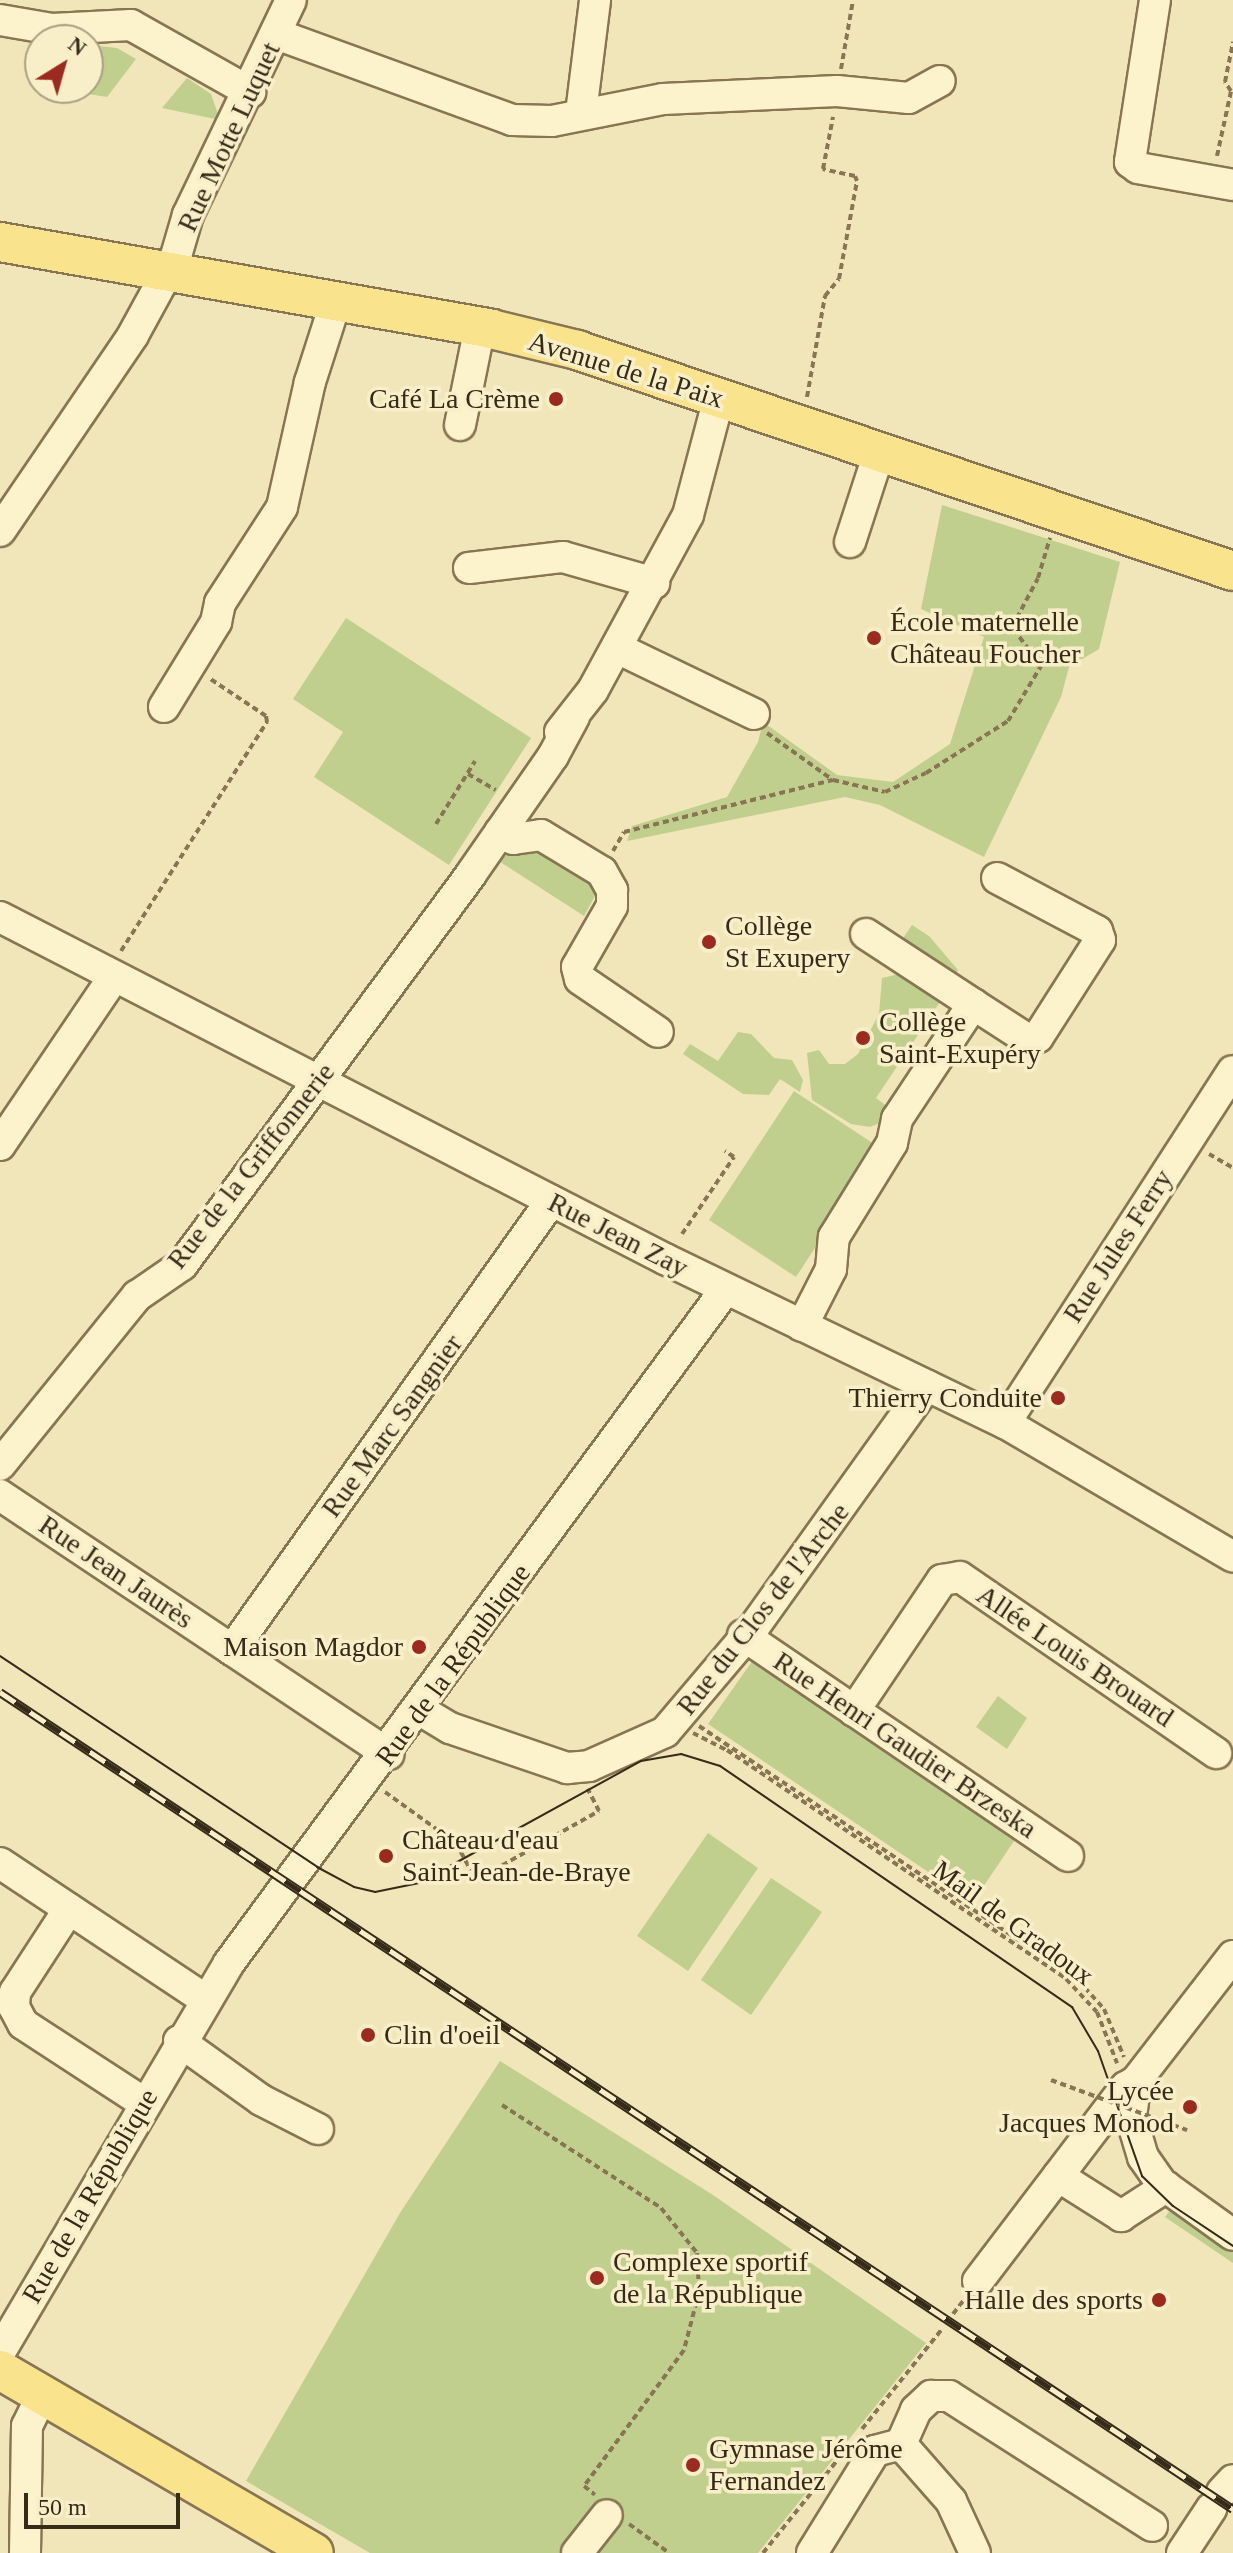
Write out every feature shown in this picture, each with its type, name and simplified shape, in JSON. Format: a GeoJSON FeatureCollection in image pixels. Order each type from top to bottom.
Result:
{"type":"FeatureCollection","features":[{"type":"Feature","properties":{"kind":"main road","name":"Avenue de la Paix"},"geometry":{"type":"LineString","coordinates":[[0,242],[480,327],[577,350],[1233,571]]}},
{"type":"Feature","properties":{"kind":"main road"},"geometry":{"type":"LineString","coordinates":[[0,2370],[314,2553]]}},
{"type":"Feature","properties":{"kind":"street","name":"Rue Motte Luquet"},"geometry":{"type":"LineString","coordinates":[[0,531],[133,335],[165,273],[291,0]]}},
{"type":"Feature","properties":{"kind":"street"},"geometry":{"type":"LineString","coordinates":[[581,113],[595,0]]}},
{"type":"Feature","properties":{"kind":"street"},"geometry":{"type":"LineString","coordinates":[[1155,0],[1127,155],[1138,168],[1223,183]]}},
{"type":"Feature","properties":{"kind":"street"},"geometry":{"type":"LineString","coordinates":[[0,20],[52,29],[135,12],[166,58],[250,92]]}},
{"type":"Feature","properties":{"kind":"street"},"geometry":{"type":"LineString","coordinates":[[276,34],[512,120],[552,121],[663,99],[837,91],[909,98],[940,81]]}},
{"type":"Feature","properties":{"kind":"street"},"geometry":{"type":"LineString","coordinates":[[164,707],[216,622],[220,603],[282,507],[310,382],[336,301]]}},
{"type":"Feature","properties":{"kind":"street"},"geometry":{"type":"LineString","coordinates":[[460,425],[480,327]]}},
{"type":"Feature","properties":{"kind":"street","name":"Rue de la Griffonnerie"},"geometry":{"type":"LineString","coordinates":[[0,1465],[137,1296],[182,1265],[500,832],[617,648],[654,583],[688,515],[719,398]]}},
{"type":"Feature","properties":{"kind":"street"},"geometry":{"type":"LineString","coordinates":[[850,542],[879,453]]}},
{"type":"Feature","properties":{"kind":"street"},"geometry":{"type":"LineString","coordinates":[[469,568],[563,557],[654,583]]}},
{"type":"Feature","properties":{"kind":"street"},"geometry":{"type":"LineString","coordinates":[[617,648],[754,714]]}},
{"type":"Feature","properties":{"kind":"street","name":"Rue de la Griffonnerie"},"geometry":{"type":"LineString","coordinates":[[455,890],[479,829],[533,755],[574,717]]}},
{"type":"Feature","properties":{"kind":"street"},"geometry":{"type":"LineString","coordinates":[[500,832],[513,839],[541,835],[602,872],[612,890],[612,906],[577,967],[580,979],[658,1032]]}},
{"type":"Feature","properties":{"kind":"street"},"geometry":{"type":"LineString","coordinates":[[866,934],[1027,1039],[1038,1037],[1100,940],[1097,931],[997,878]]}},
{"type":"Feature","properties":{"kind":"street","name":"Rue Jean Zay"},"geometry":{"type":"LineString","coordinates":[[0,917],[115,967],[320,1080],[551,1201],[1005,1423],[1233,1557]]}},
{"type":"Feature","properties":{"kind":"street"},"geometry":{"type":"LineString","coordinates":[[0,1145],[115,967]]}},
{"type":"Feature","properties":{"kind":"street"},"geometry":{"type":"LineString","coordinates":[[802,1326],[831,1269],[834,1237],[892,1143],[897,1119],[973,1004]]}},
{"type":"Feature","properties":{"kind":"street","name":"Rue Jules Ferry"},"geometry":{"type":"LineString","coordinates":[[1005,1423],[1233,1071]]}},
{"type":"Feature","properties":{"kind":"street","name":"Rue Marc Sangnier"},"geometry":{"type":"LineString","coordinates":[[232,1650],[551,1201]]}},
{"type":"Feature","properties":{"kind":"street","name":"Rue de la République"},"geometry":{"type":"LineString","coordinates":[[0,2352],[205,1999],[388,1754],[726,1289]]}},
{"type":"Feature","properties":{"kind":"street","name":"Rue du Clos de l'Arche"},"geometry":{"type":"LineString","coordinates":[[420,1710],[450,1728],[567,1768],[589,1766],[685,1720],[743,1635],[764,1614],[927,1385]]}},
{"type":"Feature","properties":{"kind":"street","name":"Rue Jean Jaurès"},"geometry":{"type":"LineString","coordinates":[[0,1495],[388,1754]]}},
{"type":"Feature","properties":{"kind":"street","name":"Allée Louis Brouard"},"geometry":{"type":"LineString","coordinates":[[854,1711],[942,1580],[960,1577],[1216,1753]]}},
{"type":"Feature","properties":{"kind":"street","name":"Rue Henri Gaudier Brzeska"},"geometry":{"type":"LineString","coordinates":[[743,1635],[1068,1856]]}},
{"type":"Feature","properties":{"kind":"street"},"geometry":{"type":"LineString","coordinates":[[0,1863],[205,1999]]}},
{"type":"Feature","properties":{"kind":"street"},"geometry":{"type":"LineString","coordinates":[[69,1909],[15,1992],[14,2007],[23,2024],[144,2103]]}},
{"type":"Feature","properties":{"kind":"street"},"geometry":{"type":"LineString","coordinates":[[978,2281],[1126,2087],[1128,2074],[1233,1956]]}},
{"type":"Feature","properties":{"kind":"street"},"geometry":{"type":"LineString","coordinates":[[179,2041],[261,2100],[318,2129]]}},
{"type":"Feature","properties":{"kind":"street"},"geometry":{"type":"LineString","coordinates":[[1128,2074],[1131,2117],[1143,2157],[1166,2187],[1233,2235]]}},
{"type":"Feature","properties":{"kind":"street"},"geometry":{"type":"LineString","coordinates":[[1058,2176],[1121,2216],[1166,2187]]}},
{"type":"Feature","properties":{"kind":"street"},"geometry":{"type":"LineString","coordinates":[[25,2553],[27,2426],[42,2395]]}},
{"type":"Feature","properties":{"kind":"street"},"geometry":{"type":"LineString","coordinates":[[901,2444],[916,2410],[931,2396],[949,2396],[1152,2526]]}},
{"type":"Feature","properties":{"kind":"street"},"geometry":{"type":"LineString","coordinates":[[812,2553],[875,2451],[901,2444]]}},
{"type":"Feature","properties":{"kind":"street"},"geometry":{"type":"LineString","coordinates":[[901,2444],[951,2501],[975,2553]]}},
{"type":"Feature","properties":{"kind":"street"},"geometry":{"type":"LineString","coordinates":[[1182,2553],[1222,2494]]}},
{"type":"Feature","properties":{"kind":"street"},"geometry":{"type":"LineString","coordinates":[[577,2553],[615,2517]]}},
{"type":"Feature","properties":{"kind":"path"},"geometry":{"type":"LineString","coordinates":[[804,410],[825,296],[839,279],[857,181],[855,176],[823,169],[853,0]]}},
{"type":"Feature","properties":{"kind":"path"},"geometry":{"type":"LineString","coordinates":[[1223,183],[1231,91],[1225,82],[1233,42]]}},
{"type":"Feature","properties":{"kind":"path"},"geometry":{"type":"LineString","coordinates":[[754,714],[763,730],[833,780],[885,792],[926,773],[1008,721],[1041,666],[1012,627],[1038,578],[1052,528]]}},
{"type":"Feature","properties":{"kind":"path"},"geometry":{"type":"LineString","coordinates":[[115,967],[267,722],[266,716],[190,665]]}},
{"type":"Feature","properties":{"kind":"path"},"geometry":{"type":"LineString","coordinates":[[436,824],[475,761]]}},
{"type":"Feature","properties":{"kind":"path"},"geometry":{"type":"LineString","coordinates":[[468,774],[496,790]]}},
{"type":"Feature","properties":{"kind":"path"},"geometry":{"type":"LineString","coordinates":[[629,832],[833,780]]}},
{"type":"Feature","properties":{"kind":"path"},"geometry":{"type":"LineString","coordinates":[[1196,1146],[1233,1168]]}},
{"type":"Feature","properties":{"kind":"path"},"geometry":{"type":"LineString","coordinates":[[682,1234],[734,1157],[725,1151]]}},
{"type":"Feature","properties":{"kind":"path","name":"Mail de Gradoux"},"geometry":{"type":"LineString","coordinates":[[685,1720],[704,1727],[1078,1980],[1104,2009],[1128,2074]]}},
{"type":"Feature","properties":{"kind":"path","name":"Mail de Gradoux"},"geometry":{"type":"LineString","coordinates":[[685,1720],[693,1734],[727,1750],[1066,1979],[1097,2012],[1128,2074]]}},
{"type":"Feature","properties":{"kind":"path"},"geometry":{"type":"LineString","coordinates":[[379,1788],[456,1843],[476,1880],[599,1811],[579,1777]]}},
{"type":"Feature","properties":{"kind":"path"},"geometry":{"type":"LineString","coordinates":[[1051,2080],[1187,2130]]}},
{"type":"Feature","properties":{"kind":"path"},"geometry":{"type":"LineString","coordinates":[[502,2105],[661,2208],[697,2253],[699,2292],[684,2350],[584,2486]]}},
{"type":"Feature","properties":{"kind":"path"},"geometry":{"type":"LineString","coordinates":[[615,2517],[669,2553]]}},
{"type":"Feature","properties":{"kind":"green space"},"geometry":{"type":"Polygon","coordinates":[[[104,47],[117,48],[136,59],[107,97],[104,97],[104,47]]]}},
{"type":"Feature","properties":{"kind":"green space"},"geometry":{"type":"Polygon","coordinates":[[[187,78],[211,94],[220,120],[162,108],[187,78]]]}},
{"type":"Feature","properties":{"kind":"green space"},"geometry":{"type":"Polygon","coordinates":[[[942,505],[1120,562],[1099,649],[1069,667],[1061,697],[984,857],[880,805],[845,797],[627,841],[632,826],[727,797],[758,742],[763,722],[837,775],[893,782],[950,744],[984,637],[921,609],[942,505]]]}},
{"type":"Feature","properties":{"kind":"green space"},"geometry":{"type":"Polygon","coordinates":[[[346,618],[531,738],[449,865],[314,777],[343,732],[293,699],[346,618]]]}},
{"type":"Feature","properties":{"kind":"green space"},"geometry":{"type":"Polygon","coordinates":[[[532,844],[601,885],[584,916],[497,860],[532,844]]]}},
{"type":"Feature","properties":{"kind":"green space"},"geometry":{"type":"Polygon","coordinates":[[[912,925],[929,936],[958,970],[955,977],[901,941],[912,925]]]}},
{"type":"Feature","properties":{"kind":"green space"},"geometry":{"type":"Polygon","coordinates":[[[904,973],[942,999],[876,1098],[888,1107],[884,1121],[870,1127],[851,1124],[812,1100],[807,1053],[819,1050],[829,1064],[845,1064],[858,1054],[879,1014],[882,978],[904,973]]]}},
{"type":"Feature","properties":{"kind":"green space"},"geometry":{"type":"Polygon","coordinates":[[[738,1032],[751,1034],[774,1058],[792,1060],[803,1080],[800,1092],[780,1079],[769,1095],[743,1094],[683,1054],[690,1044],[718,1061],[738,1032]]]}},
{"type":"Feature","properties":{"kind":"green space"},"geometry":{"type":"Polygon","coordinates":[[[794,1091],[880,1148],[796,1277],[709,1220],[794,1091]]]}},
{"type":"Feature","properties":{"kind":"green space"},"geometry":{"type":"Polygon","coordinates":[[[753,1660],[1016,1838],[973,1902],[708,1724],[753,1660]]]}},
{"type":"Feature","properties":{"kind":"green space"},"geometry":{"type":"Polygon","coordinates":[[[998,1696],[1027,1718],[1007,1749],[976,1727],[998,1696]]]}},
{"type":"Feature","properties":{"kind":"green space"},"geometry":{"type":"Polygon","coordinates":[[[708,1833],[758,1868],[688,1971],[637,1936],[708,1833]]]}},
{"type":"Feature","properties":{"kind":"green space"},"geometry":{"type":"Polygon","coordinates":[[[771,1878],[822,1912],[751,2015],[701,1980],[771,1878]]]}},
{"type":"Feature","properties":{"kind":"green space","name":"Complexe sportif de la République"},"geometry":{"type":"Polygon","coordinates":[[[500,2061],[713,2195],[926,2343],[758,2553],[370,2553],[246,2481],[400,2213],[500,2061]]]}},
{"type":"Feature","properties":{"kind":"green space"},"geometry":{"type":"Polygon","coordinates":[[[1176,2202],[1233,2241],[1233,2263],[1165,2217],[1176,2202]]]}},
{"type":"Feature","properties":{"kind":"tram line"},"geometry":{"type":"LineString","coordinates":[[0,1656],[317,1867],[354,1887],[375,1892],[419,1883],[641,1761],[681,1754],[720,1766],[1072,2007],[1098,2051],[1142,2176],[1173,2206],[1233,2246]]}},
{"type":"Feature","properties":{"kind":"railway"},"geometry":{"type":"LineString","coordinates":[[0,1692],[1233,2509]]}},
{"type":"Feature","properties":{"kind":"place","name":"Café La Crème"},"geometry":{"type":"Point","coordinates":[556,399]}},
{"type":"Feature","properties":{"kind":"place","name":"École maternelle Château Foucher"},"geometry":{"type":"Point","coordinates":[874,638]}},
{"type":"Feature","properties":{"kind":"place","name":"Collège St Exupery"},"geometry":{"type":"Point","coordinates":[709,942]}},
{"type":"Feature","properties":{"kind":"place","name":"Collège Saint-Exupéry"},"geometry":{"type":"Point","coordinates":[863,1038]}},
{"type":"Feature","properties":{"kind":"place","name":"Thierry Conduite"},"geometry":{"type":"Point","coordinates":[1058,1398]}},
{"type":"Feature","properties":{"kind":"place","name":"Maison Magdor"},"geometry":{"type":"Point","coordinates":[419,1647]}},
{"type":"Feature","properties":{"kind":"place","name":"Château d'eau Saint-Jean-de-Braye"},"geometry":{"type":"Point","coordinates":[386,1856]}},
{"type":"Feature","properties":{"kind":"place","name":"Clin d'oeil"},"geometry":{"type":"Point","coordinates":[368,2035]}},
{"type":"Feature","properties":{"kind":"place","name":"Lycée Jacques Monod"},"geometry":{"type":"Point","coordinates":[1190,2107]}},
{"type":"Feature","properties":{"kind":"place","name":"Complexe sportif de la République"},"geometry":{"type":"Point","coordinates":[597,2278]}},
{"type":"Feature","properties":{"kind":"place","name":"Halle des sports"},"geometry":{"type":"Point","coordinates":[1159,2300]}},
{"type":"Feature","properties":{"kind":"place","name":"Gymnase Jérôme Fernandez"},"geometry":{"type":"Point","coordinates":[693,2465]}}]}
